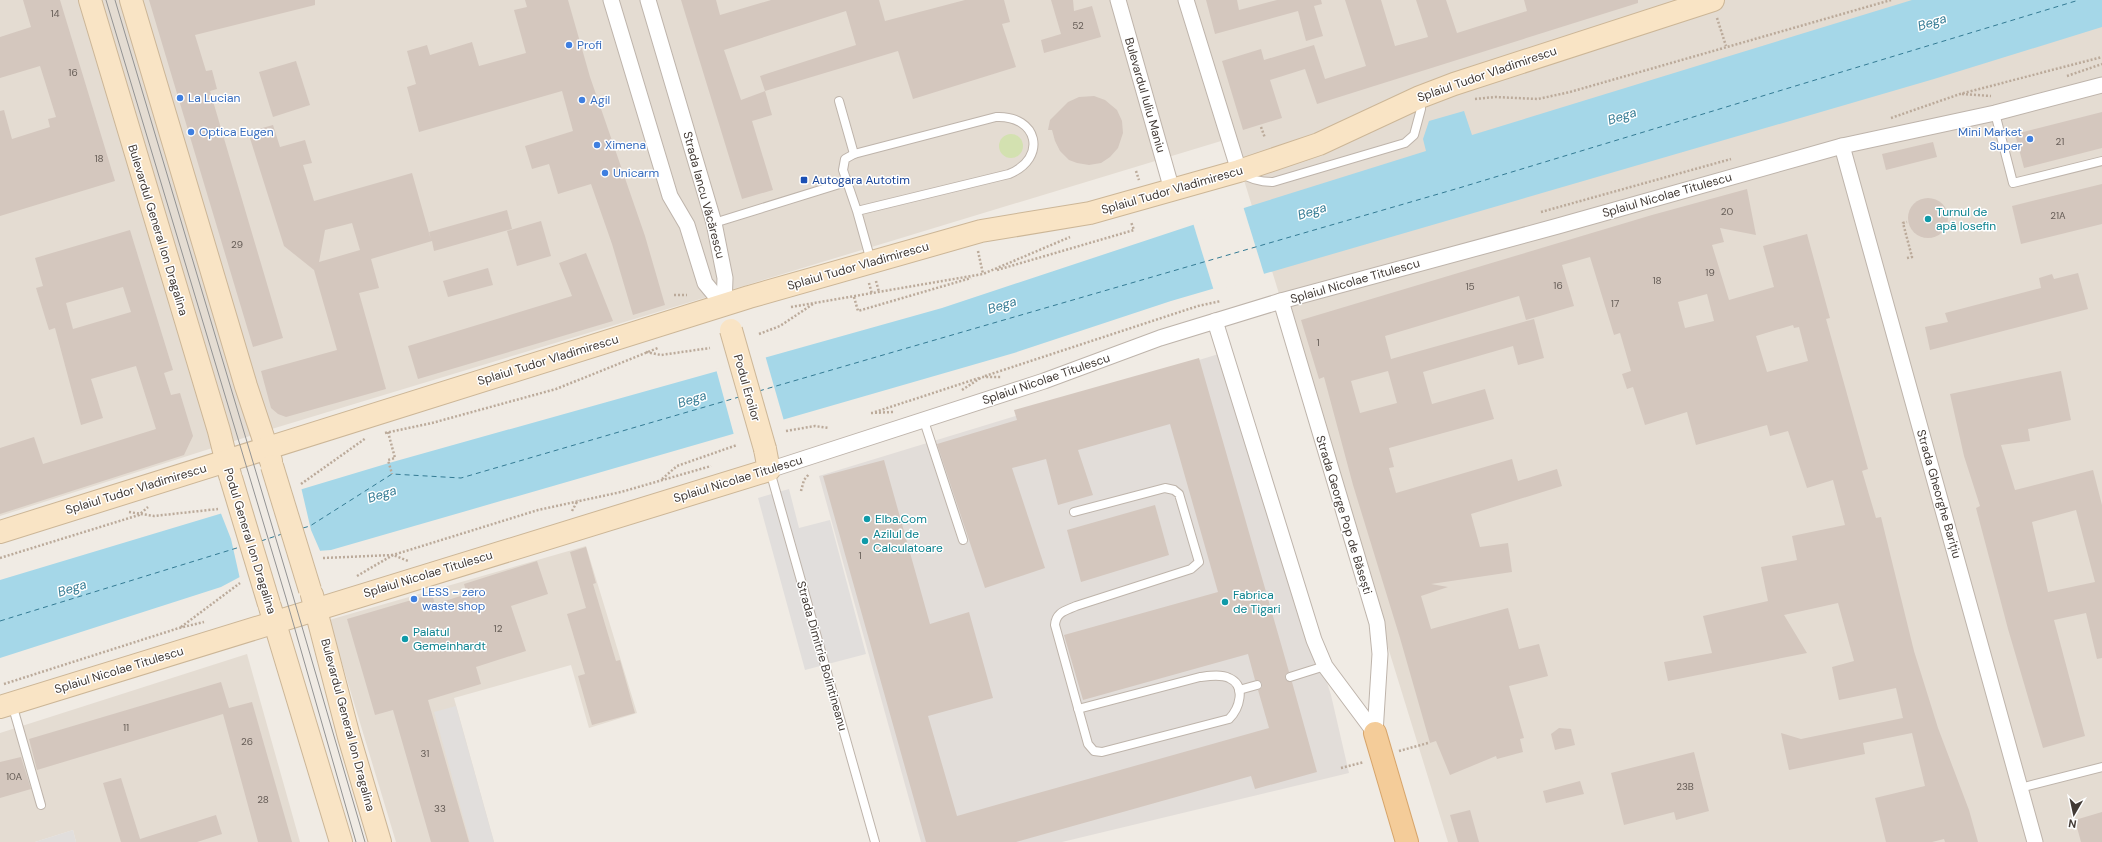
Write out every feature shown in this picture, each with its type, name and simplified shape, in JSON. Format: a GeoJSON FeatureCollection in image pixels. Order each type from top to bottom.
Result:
{"type":"FeatureCollection","features":[{"type":"Feature","properties":{"kind":"main road","name":"Strada George Pop de Băsești"},"geometry":{"type":"LineString","coordinates":[[1375,733],[1408,842]]}},
{"type":"Feature","properties":{"kind":"street","name":"Bulevardul General Ion Dragalina"},"geometry":{"type":"LineString","coordinates":[[90,0],[229,469]]}},
{"type":"Feature","properties":{"kind":"street"},"geometry":{"type":"LineString","coordinates":[[131,0],[246,386],[270,456],[313,599]]}},
{"type":"Feature","properties":{"kind":"street","name":"Strada Iancu Văcărescu"},"geometry":{"type":"LineString","coordinates":[[611,0],[670,196],[688,225],[705,283],[724,306]]}},
{"type":"Feature","properties":{"kind":"street","name":"Strada Iancu Văcărescu"},"geometry":{"type":"LineString","coordinates":[[648,0],[714,223],[725,278],[724,306]]}},
{"type":"Feature","properties":{"kind":"street","name":"Bulevardul Iuliu Maniu"},"geometry":{"type":"LineString","coordinates":[[1118,0],[1172,190]]}},
{"type":"Feature","properties":{"kind":"street"},"geometry":{"type":"LineString","coordinates":[[1186,0],[1239,171]]}},
{"type":"Feature","properties":{"kind":"street","name":"Splaiul Tudor Vladimirescu"},"geometry":{"type":"LineString","coordinates":[[0,532],[229,469],[724,306],[871,272],[981,231],[1090,213],[1239,171],[1319,144],[1420,97],[1462,81],[1713,0]]}},
{"type":"Feature","properties":{"kind":"street","name":"Splaiul Nicolae Titulescu"},"geometry":{"type":"LineString","coordinates":[[6,705],[313,599],[767,460],[924,421],[1044,381],[1160,338],[1215,321],[1842,146],[1995,113],[2102,85]]}},
{"type":"Feature","properties":{"kind":"street","name":"Strada Gheorghe Barițiu"},"geometry":{"type":"LineString","coordinates":[[1842,146],[2035,842]]}},
{"type":"Feature","properties":{"kind":"street","name":"Strada George Pop de Băsești"},"geometry":{"type":"LineString","coordinates":[[1281,302],[1376,624],[1380,654],[1375,733]]}},
{"type":"Feature","properties":{"kind":"street","name":"Podul Eroilor"},"geometry":{"type":"LineString","coordinates":[[724,306],[767,460]]}},
{"type":"Feature","properties":{"kind":"street","name":"Strada George Pop de Băsești"},"geometry":{"type":"LineString","coordinates":[[1215,321],[1314,640],[1325,666],[1375,733]]}},
{"type":"Feature","properties":{"kind":"street","name":"Podul General Ion Dragalina"},"geometry":{"type":"LineString","coordinates":[[229,469],[272,613]]}},
{"type":"Feature","properties":{"kind":"street","name":"Bulevardul General Ion Dragalina"},"geometry":{"type":"LineString","coordinates":[[313,599],[349,737],[380,842]]}},
{"type":"Feature","properties":{"kind":"street"},"geometry":{"type":"LineString","coordinates":[[272,613],[341,842]]}},
{"type":"Feature","properties":{"kind":"lane"},"geometry":{"type":"LineString","coordinates":[[1239,171],[1249,178],[1261,182],[1272,182],[1405,143],[1414,135],[1422,109],[1420,97]]}},
{"type":"Feature","properties":{"kind":"lane"},"geometry":{"type":"LineString","coordinates":[[839,101],[854,154]]}},
{"type":"Feature","properties":{"kind":"lane"},"geometry":{"type":"LineString","coordinates":[[1995,113],[2013,183],[2102,161]]}},
{"type":"Feature","properties":{"kind":"lane"},"geometry":{"type":"LineString","coordinates":[[857,211],[1009,174],[1020,169],[1030,159],[1034,141],[1030,130],[1021,122],[1008,118],[996,117],[854,154],[843,162],[846,182],[857,211],[871,272]]}},
{"type":"Feature","properties":{"kind":"lane"},"geometry":{"type":"LineString","coordinates":[[714,223],[846,182]]}},
{"type":"Feature","properties":{"kind":"lane"},"geometry":{"type":"LineString","coordinates":[[924,421],[963,540]]}},
{"type":"Feature","properties":{"kind":"lane","name":"Strada Dimitrie Bolintineanu"},"geometry":{"type":"LineString","coordinates":[[767,460],[875,842]]}},
{"type":"Feature","properties":{"kind":"lane"},"geometry":{"type":"LineString","coordinates":[[1074,512],[1165,488],[1174,490],[1179,494],[1199,562],[1191,569],[1059,613],[1055,618],[1055,625],[1078,709],[1088,744],[1094,751],[1102,752],[1229,719],[1237,711],[1240,697],[1239,690],[1230,678],[1218,676],[1200,677],[1078,709]]}},
{"type":"Feature","properties":{"kind":"lane"},"geometry":{"type":"LineString","coordinates":[[1290,677],[1325,666]]}},
{"type":"Feature","properties":{"kind":"lane"},"geometry":{"type":"LineString","coordinates":[[1239,690],[1257,685]]}},
{"type":"Feature","properties":{"kind":"lane"},"geometry":{"type":"LineString","coordinates":[[6,705],[41,805]]}},
{"type":"Feature","properties":{"kind":"lane"},"geometry":{"type":"LineString","coordinates":[[2020,788],[2102,767]]}},
{"type":"Feature","properties":{"kind":"path"},"geometry":{"type":"LineString","coordinates":[[1468,100],[1495,97],[1538,99],[1611,81],[1726,46],[1891,0]]}},
{"type":"Feature","properties":{"kind":"path"},"geometry":{"type":"LineString","coordinates":[[1720,29],[1726,46]]}},
{"type":"Feature","properties":{"kind":"path"},"geometry":{"type":"LineString","coordinates":[[1997,96],[1960,94],[2102,57]]}},
{"type":"Feature","properties":{"kind":"path"},"geometry":{"type":"LineString","coordinates":[[2060,79],[2102,64]]}},
{"type":"Feature","properties":{"kind":"path"},"geometry":{"type":"LineString","coordinates":[[1261,127],[1264,138]]}},
{"type":"Feature","properties":{"kind":"path"},"geometry":{"type":"LineString","coordinates":[[1136,171],[1139,180]]}},
{"type":"Feature","properties":{"kind":"path"},"geometry":{"type":"LineString","coordinates":[[1907,222],[1903,223],[1912,257],[1907,258]]}},
{"type":"Feature","properties":{"kind":"path"},"geometry":{"type":"LineString","coordinates":[[854,297],[858,311],[1134,230]]}},
{"type":"Feature","properties":{"kind":"path"},"geometry":{"type":"LineString","coordinates":[[759,334],[780,326],[814,304],[983,274],[1063,241],[1076,233]]}},
{"type":"Feature","properties":{"kind":"path"},"geometry":{"type":"LineString","coordinates":[[977,247],[983,274]]}},
{"type":"Feature","properties":{"kind":"path"},"geometry":{"type":"LineString","coordinates":[[871,272],[879,292]]}},
{"type":"Feature","properties":{"kind":"path"},"geometry":{"type":"LineString","coordinates":[[871,272],[872,294]]}},
{"type":"Feature","properties":{"kind":"path"},"geometry":{"type":"LineString","coordinates":[[674,295],[688,295]]}},
{"type":"Feature","properties":{"kind":"path"},"geometry":{"type":"LineString","coordinates":[[871,413],[1198,306]]}},
{"type":"Feature","properties":{"kind":"path"},"geometry":{"type":"LineString","coordinates":[[381,434],[432,423],[556,389],[645,352],[661,355],[710,348]]}},
{"type":"Feature","properties":{"kind":"path"},"geometry":{"type":"LineString","coordinates":[[386,426],[395,458],[388,460],[392,474]]}},
{"type":"Feature","properties":{"kind":"path"},"geometry":{"type":"LineString","coordinates":[[786,431],[815,426],[829,428]]}},
{"type":"Feature","properties":{"kind":"path"},"geometry":{"type":"LineString","coordinates":[[301,484],[368,437]]}},
{"type":"Feature","properties":{"kind":"path"},"geometry":{"type":"LineString","coordinates":[[660,480],[677,466],[737,444]]}},
{"type":"Feature","properties":{"kind":"path"},"geometry":{"type":"LineString","coordinates":[[352,580],[361,572],[393,555],[538,510],[621,492],[715,466]]}},
{"type":"Feature","properties":{"kind":"path","name":"Splaiul Nicolae Titulescu"},"geometry":{"type":"LineString","coordinates":[[801,491],[804,480],[811,473]]}},
{"type":"Feature","properties":{"kind":"path","name":"Splaiul Tudor Vladimirescu"},"geometry":{"type":"LineString","coordinates":[[0,558],[139,514],[149,506]]}},
{"type":"Feature","properties":{"kind":"path"},"geometry":{"type":"LineString","coordinates":[[139,514],[154,516],[218,509]]}},
{"type":"Feature","properties":{"kind":"path"},"geometry":{"type":"LineString","coordinates":[[323,558],[393,555]]}},
{"type":"Feature","properties":{"kind":"path"},"geometry":{"type":"LineString","coordinates":[[179,628],[240,583]]}},
{"type":"Feature","properties":{"kind":"path","name":"Splaiul Nicolae Titulescu"},"geometry":{"type":"LineString","coordinates":[[0,685],[179,628],[206,622]]}},
{"type":"Feature","properties":{"kind":"shaded area"},"geometry":{"type":"Polygon","coordinates":[[[0,0],[2102,0],[2102,842],[1448,842],[1231,138],[275,428],[0,516],[0,0]]]}},
{"type":"Feature","properties":{"kind":"shaded area"},"geometry":{"type":"Polygon","coordinates":[[[1222,353],[1331,695],[1349,773],[1062,842],[921,842],[819,476],[1222,353]]]}},
{"type":"Feature","properties":{"kind":"shaded area"},"geometry":{"type":"Polygon","coordinates":[[[789,489],[799,528],[830,520],[866,654],[805,670],[758,498],[789,489]]]}},
{"type":"Feature","properties":{"kind":"shaded area"},"geometry":{"type":"Polygon","coordinates":[[[586,546],[637,713],[589,728],[571,665],[454,698],[494,842],[396,842],[329,620],[586,546]]]}},
{"type":"Feature","properties":{"kind":"shaded area"},"geometry":{"type":"Polygon","coordinates":[[[247,654],[300,842],[76,842],[73,830],[35,842],[0,842],[0,733],[247,654]]]}},
{"type":"Feature","properties":{"kind":"shaded area"},"geometry":{"type":"Polygon","coordinates":[[[456,706],[494,842],[470,842],[434,712],[456,706]]]}},
{"type":"Feature","properties":{"kind":"shaded area"},"geometry":{"type":"Polygon","coordinates":[[[73,830],[76,842],[35,842],[73,830]]]}},
{"type":"Feature","properties":{"kind":"green space"},"geometry":{"type":"Polygon","coordinates":[[[1011,134],[1019,138],[1023,146],[1019,154],[1011,158],[1003,154],[999,146],[1003,138],[1011,134]]]}},
{"type":"Feature","properties":{"kind":"water","name":"Bega"},"geometry":{"type":"Polygon","coordinates":[[[1912,0],[2102,0],[2102,27],[1934,79],[1171,301],[1014,353],[331,550],[304,552],[253,570],[221,587],[0,658],[0,580],[389,463],[942,308],[1247,207],[1426,151],[1423,139],[1429,121],[1464,111],[1472,135],[1912,0]]]}},
{"type":"Feature","properties":{"kind":"pier"},"geometry":{"type":"Polygon","coordinates":[[[1243,206],[1265,277],[1214,291],[1193,223],[1243,206]]]}},
{"type":"Feature","properties":{"kind":"pier"},"geometry":{"type":"Polygon","coordinates":[[[765,355],[784,421],[734,435],[716,369],[765,355]]]}},
{"type":"Feature","properties":{"kind":"pier"},"geometry":{"type":"Polygon","coordinates":[[[301,487],[311,530],[321,553],[304,554],[254,571],[240,579],[231,539],[220,511],[301,487]]]}},
{"type":"Feature","properties":{"kind":"building"},"geometry":{"type":"Polygon","coordinates":[[[23,0],[60,0],[115,181],[0,216],[0,111],[4,110],[12,139],[50,127],[48,119],[56,117],[40,66],[0,78],[0,37],[31,27],[23,0]]]}},
{"type":"Feature","properties":{"kind":"building"},"geometry":{"type":"Polygon","coordinates":[[[149,0],[315,0],[315,5],[195,35],[206,71],[212,70],[217,89],[210,91],[283,338],[253,347],[149,0]]]}},
{"type":"Feature","properties":{"kind":"building"},"geometry":{"type":"Polygon","coordinates":[[[525,0],[568,0],[590,77],[645,236],[665,305],[633,315],[612,244],[591,184],[558,194],[549,164],[532,169],[525,146],[573,131],[562,91],[419,132],[407,87],[416,84],[407,51],[427,45],[430,55],[472,42],[479,66],[526,53],[514,10],[527,7],[525,0]]]}},
{"type":"Feature","properties":{"kind":"building"},"geometry":{"type":"Polygon","coordinates":[[[681,0],[716,0],[720,15],[771,0],[879,0],[885,21],[965,0],[1004,0],[1010,22],[1002,24],[1016,67],[913,99],[898,51],[765,91],[772,115],[752,121],[773,190],[742,199],[681,0]],[[846,11],[724,50],[741,100],[765,91],[760,76],[856,45],[846,11]]]}},
{"type":"Feature","properties":{"kind":"building"},"geometry":{"type":"Polygon","coordinates":[[[1051,0],[1073,0],[1074,11],[1092,6],[1101,37],[1044,53],[1041,40],[1061,34],[1051,0]]]}},
{"type":"Feature","properties":{"kind":"building"},"geometry":{"type":"Polygon","coordinates":[[[1206,0],[1237,0],[1239,10],[1277,0],[1321,0],[1322,4],[1314,6],[1323,36],[1306,41],[1298,11],[1215,34],[1206,0]]]}},
{"type":"Feature","properties":{"kind":"building"},"geometry":{"type":"Polygon","coordinates":[[[1345,0],[1381,0],[1395,46],[1428,37],[1416,0],[1446,0],[1457,33],[1527,11],[1524,0],[1638,0],[1638,3],[1317,104],[1305,69],[1270,80],[1282,118],[1243,130],[1222,61],[1261,49],[1264,60],[1314,45],[1325,79],[1366,66],[1345,0]]]}},
{"type":"Feature","properties":{"kind":"building"},"geometry":{"type":"Polygon","coordinates":[[[296,61],[310,105],[273,117],[259,72],[296,61]]]}},
{"type":"Feature","properties":{"kind":"building"},"geometry":{"type":"Polygon","coordinates":[[[1094,96],[1105,100],[1117,110],[1122,121],[1123,133],[1118,148],[1110,157],[1101,163],[1089,165],[1069,160],[1060,151],[1052,130],[1048,130],[1050,120],[1068,102],[1079,97],[1094,96]]]}},
{"type":"Feature","properties":{"kind":"building"},"geometry":{"type":"Polygon","coordinates":[[[2102,112],[2102,148],[2024,168],[2015,134],[2102,112]]]}},
{"type":"Feature","properties":{"kind":"building"},"geometry":{"type":"Polygon","coordinates":[[[273,125],[280,147],[305,140],[312,163],[303,165],[314,201],[412,173],[431,240],[429,232],[507,210],[512,229],[434,251],[432,241],[371,259],[379,288],[359,293],[386,389],[286,417],[278,414],[271,408],[261,371],[337,350],[314,270],[284,246],[248,132],[273,125]],[[352,223],[325,230],[319,262],[360,250],[352,223]]]}},
{"type":"Feature","properties":{"kind":"building"},"geometry":{"type":"Polygon","coordinates":[[[1933,142],[1937,157],[1886,170],[1882,154],[1933,142]]]}},
{"type":"Feature","properties":{"kind":"building"},"geometry":{"type":"Polygon","coordinates":[[[2102,184],[2102,224],[2021,244],[2012,206],[2102,184]]]}},
{"type":"Feature","properties":{"kind":"building"},"geometry":{"type":"Polygon","coordinates":[[[1747,189],[1756,235],[1720,228],[1724,242],[1712,245],[1729,300],[1774,287],[1763,246],[1807,234],[1830,318],[1826,319],[1868,469],[1862,471],[1876,518],[1881,517],[1914,651],[1938,728],[1969,810],[1978,842],[1945,842],[1944,839],[1932,842],[1886,842],[1875,798],[1925,786],[1912,733],[1863,743],[1865,754],[1789,770],[1781,733],[1801,739],[1903,718],[1896,688],[1839,700],[1832,667],[1854,661],[1838,603],[1784,615],[1807,653],[1668,681],[1664,662],[1712,653],[1703,616],[1768,601],[1761,567],[1797,560],[1792,536],[1845,525],[1833,480],[1807,488],[1788,431],[1770,436],[1767,425],[1696,445],[1687,412],[1645,425],[1633,387],[1627,389],[1622,374],[1631,371],[1620,333],[1614,335],[1590,257],[1562,265],[1574,306],[1526,320],[1519,296],[1385,336],[1391,359],[1534,319],[1544,358],[1518,365],[1513,346],[1423,372],[1432,404],[1485,389],[1494,419],[1389,448],[1394,467],[1389,468],[1396,493],[1512,459],[1518,481],[1557,469],[1562,486],[1471,514],[1480,547],[1508,543],[1512,572],[1431,584],[1448,587],[1421,596],[1431,629],[1508,608],[1519,649],[1539,644],[1548,676],[1509,686],[1524,738],[1520,739],[1523,752],[1497,759],[1496,756],[1450,775],[1436,741],[1430,743],[1400,638],[1353,485],[1324,377],[1319,379],[1301,320],[1652,215],[1747,189]],[[1707,294],[1678,302],[1685,328],[1714,321],[1707,294]],[[1793,325],[1756,336],[1767,372],[1808,361],[1799,327],[1794,328],[1793,325]],[[1388,371],[1351,381],[1360,413],[1397,403],[1388,371]]]}},
{"type":"Feature","properties":{"kind":"building","name":"Turnul de apă Iosefin"},"geometry":{"type":"Polygon","coordinates":[[[1932,198],[1939,201],[1945,207],[1948,218],[1947,226],[1939,235],[1932,238],[1924,238],[1917,235],[1909,226],[1908,214],[1911,207],[1920,199],[1932,198]]]}},
{"type":"Feature","properties":{"kind":"building"},"geometry":{"type":"Polygon","coordinates":[[[541,221],[551,256],[517,266],[507,231],[541,221]]]}},
{"type":"Feature","properties":{"kind":"building"},"geometry":{"type":"Polygon","coordinates":[[[130,230],[173,370],[164,373],[171,395],[180,393],[193,436],[184,455],[0,514],[0,448],[34,437],[43,464],[156,429],[136,366],[91,379],[103,418],[81,425],[55,328],[49,330],[36,288],[43,286],[35,258],[130,230]],[[123,287],[66,303],[73,329],[131,312],[123,287]]]}},
{"type":"Feature","properties":{"kind":"building"},"geometry":{"type":"Polygon","coordinates":[[[586,253],[613,321],[418,379],[408,346],[572,296],[559,263],[586,253]]]}},
{"type":"Feature","properties":{"kind":"building"},"geometry":{"type":"Polygon","coordinates":[[[488,268],[493,285],[448,297],[443,281],[488,268]]]}},
{"type":"Feature","properties":{"kind":"building"},"geometry":{"type":"Polygon","coordinates":[[[2078,273],[2088,309],[1930,350],[1925,327],[1948,322],[1945,313],[2041,288],[2039,278],[2052,274],[2054,279],[2078,273]]]}},
{"type":"Feature","properties":{"kind":"building","name":"Fabrica de Tigari"},"geometry":{"type":"Polygon","coordinates":[[[1199,358],[1289,672],[1286,674],[1285,678],[1287,681],[1292,682],[1317,772],[1255,789],[1251,776],[1016,842],[926,842],[823,476],[884,460],[930,624],[969,612],[993,698],[928,716],[957,816],[1269,728],[1258,690],[1262,687],[1262,683],[1255,680],[1248,654],[1083,700],[1064,635],[1218,592],[1170,424],[1078,450],[1093,495],[1058,505],[1046,459],[1012,468],[1045,568],[985,588],[937,444],[1017,420],[1014,410],[1199,358]]]}},
{"type":"Feature","properties":{"kind":"building"},"geometry":{"type":"Polygon","coordinates":[[[2061,371],[2071,420],[2028,429],[2030,441],[2001,445],[2015,490],[2093,470],[2102,505],[2102,658],[2097,659],[2086,613],[2054,620],[2085,736],[2043,748],[2008,629],[1976,508],[1980,506],[1964,456],[1950,394],[2061,371]],[[2076,510],[2032,522],[2048,592],[2095,582],[2076,510]]]}},
{"type":"Feature","properties":{"kind":"building"},"geometry":{"type":"Polygon","coordinates":[[[1155,505],[1169,555],[1081,582],[1067,530],[1155,505]]]}},
{"type":"Feature","properties":{"kind":"building"},"geometry":{"type":"Polygon","coordinates":[[[586,547],[596,583],[593,584],[616,661],[620,660],[635,713],[592,725],[578,676],[585,674],[567,614],[586,608],[570,552],[586,547]]]}},
{"type":"Feature","properties":{"kind":"building"},"geometry":{"type":"Polygon","coordinates":[[[537,561],[548,594],[511,606],[526,651],[476,667],[481,684],[428,700],[469,842],[431,842],[393,710],[375,715],[347,619],[432,594],[435,604],[467,594],[464,584],[537,561]]]}},
{"type":"Feature","properties":{"kind":"building"},"geometry":{"type":"Polygon","coordinates":[[[221,682],[229,708],[252,702],[292,842],[258,842],[223,714],[37,770],[29,739],[221,682]]]}},
{"type":"Feature","properties":{"kind":"building"},"geometry":{"type":"Polygon","coordinates":[[[1559,728],[1571,729],[1575,745],[1555,750],[1551,734],[1559,728]]]}},
{"type":"Feature","properties":{"kind":"building"},"geometry":{"type":"Polygon","coordinates":[[[1694,752],[1709,811],[1676,820],[1674,812],[1624,825],[1611,773],[1694,752]]]}},
{"type":"Feature","properties":{"kind":"building"},"geometry":{"type":"Polygon","coordinates":[[[21,757],[31,789],[0,798],[0,762],[21,757]]]}},
{"type":"Feature","properties":{"kind":"building"},"geometry":{"type":"Polygon","coordinates":[[[121,778],[140,839],[216,815],[222,834],[197,842],[121,842],[103,783],[121,778]]]}},
{"type":"Feature","properties":{"kind":"building"},"geometry":{"type":"Polygon","coordinates":[[[1580,781],[1584,794],[1546,803],[1543,791],[1580,781]]]}},
{"type":"Feature","properties":{"kind":"building"},"geometry":{"type":"Polygon","coordinates":[[[1470,810],[1479,842],[1458,842],[1450,815],[1470,810]]]}},
{"type":"Feature","properties":{"kind":"building"},"geometry":{"type":"Polygon","coordinates":[[[2102,812],[2102,842],[2081,842],[2075,820],[2102,812]]]}},
{"type":"Feature","properties":{"kind":"ferry route"},"geometry":{"type":"LineString","coordinates":[[759,391],[1459,188],[2079,0]]}},
{"type":"Feature","properties":{"kind":"ferry route"},"geometry":{"type":"LineString","coordinates":[[303,528],[310,526],[392,474],[461,478],[739,397]]}},
{"type":"Feature","properties":{"kind":"ferry route"},"geometry":{"type":"LineString","coordinates":[[261,541],[282,534]]}},
{"type":"Feature","properties":{"kind":"ferry route"},"geometry":{"type":"LineString","coordinates":[[0,621],[240,547]]}},
{"type":"Feature","properties":{"kind":"tram line"},"geometry":{"type":"LineString","coordinates":[[106,0],[286,598],[356,842]]}},
{"type":"Feature","properties":{"kind":"tram line"},"geometry":{"type":"LineString","coordinates":[[115,0],[365,842]]}},
{"type":"Feature","properties":{"kind":"place","name":"Profi"},"geometry":{"type":"Point","coordinates":[569,45]}},
{"type":"Feature","properties":{"kind":"place","name":"La Lucian"},"geometry":{"type":"Point","coordinates":[180,98]}},
{"type":"Feature","properties":{"kind":"place","name":"Agil"},"geometry":{"type":"Point","coordinates":[582,100]}},
{"type":"Feature","properties":{"kind":"place","name":"Optica Eugen"},"geometry":{"type":"Point","coordinates":[191,132]}},
{"type":"Feature","properties":{"kind":"place","name":"Mini Market Super"},"geometry":{"type":"Point","coordinates":[2030,139]}},
{"type":"Feature","properties":{"kind":"place","name":"Ximena"},"geometry":{"type":"Point","coordinates":[597,145]}},
{"type":"Feature","properties":{"kind":"place","name":"Unicarm"},"geometry":{"type":"Point","coordinates":[605,173]}},
{"type":"Feature","properties":{"kind":"place","name":"Autogara Autotim"},"geometry":{"type":"Point","coordinates":[804,180]}},
{"type":"Feature","properties":{"kind":"place","name":"Turnul de apă Iosefin"},"geometry":{"type":"Point","coordinates":[1928,219]}},
{"type":"Feature","properties":{"kind":"place","name":"Elba.Com"},"geometry":{"type":"Point","coordinates":[867,519]}},
{"type":"Feature","properties":{"kind":"place","name":"Azilul de Calculatoare"},"geometry":{"type":"Point","coordinates":[865,541]}},
{"type":"Feature","properties":{"kind":"place","name":"LESS - zero waste shop"},"geometry":{"type":"Point","coordinates":[414,599]}},
{"type":"Feature","properties":{"kind":"place","name":"Fabrica de Tigari"},"geometry":{"type":"Point","coordinates":[1225,602]}},
{"type":"Feature","properties":{"kind":"place","name":"Palatul Gemeinhardt"},"geometry":{"type":"Point","coordinates":[405,639]}}]}
